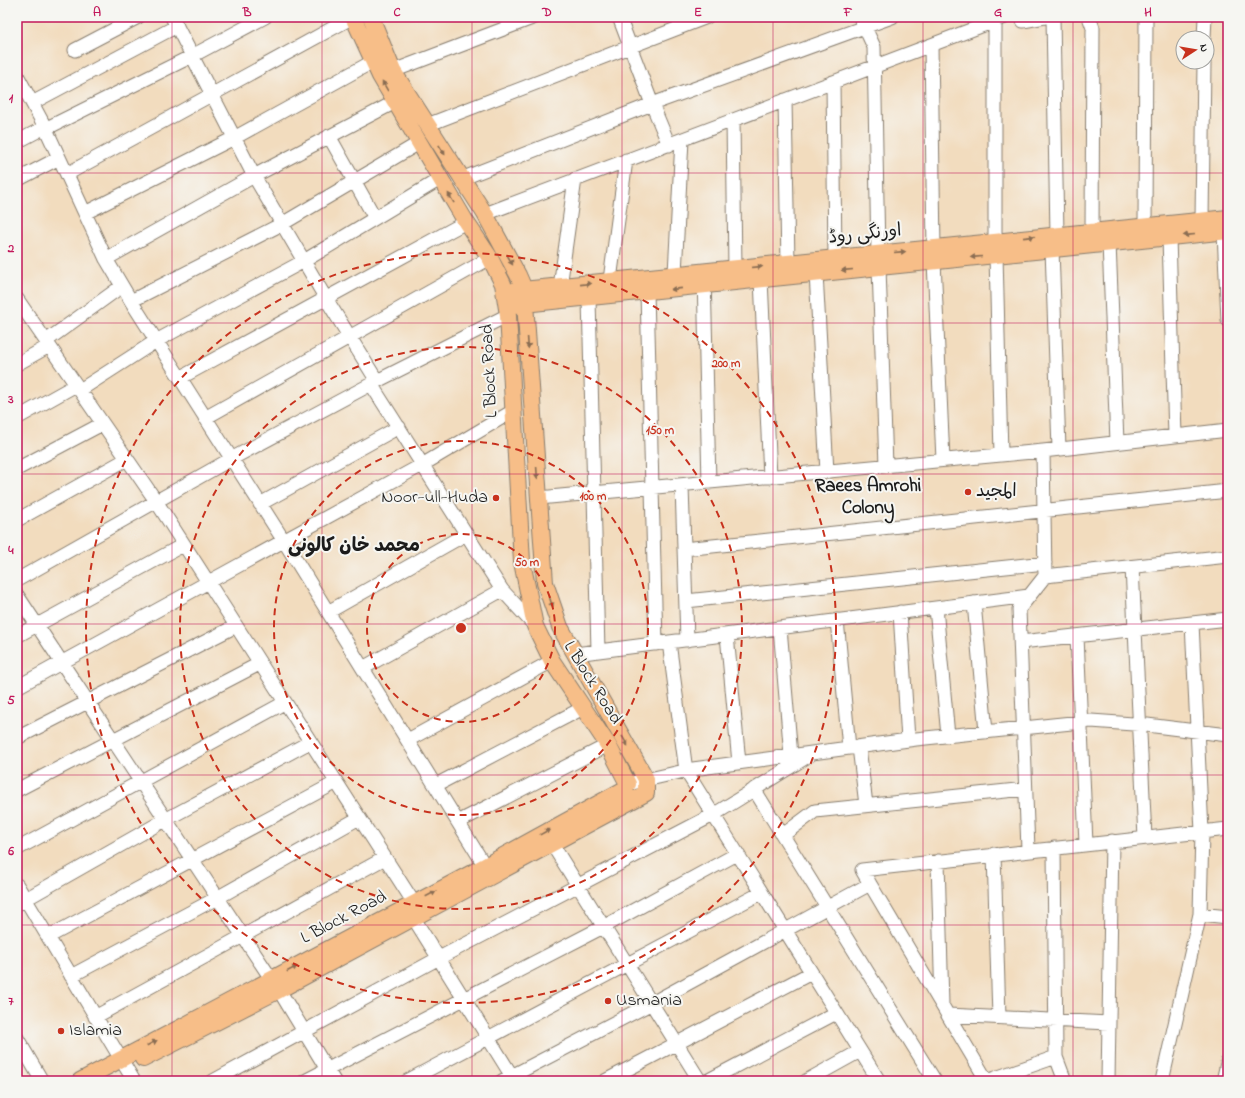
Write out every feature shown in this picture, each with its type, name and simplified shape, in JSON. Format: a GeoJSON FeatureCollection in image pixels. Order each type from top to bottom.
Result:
{"type":"FeatureCollection","features":[{"type":"Feature","properties":{"kind":"main road","name":"L Block Road"},"geometry":{"type":"LineString","coordinates":[[104,1081],[413,910],[486,866],[625,789],[628,784],[626,776],[608,745],[552,661],[534,626],[522,562],[506,304],[490,258],[466,222],[394,102],[372,62],[353,17]]}},
{"type":"Feature","properties":{"kind":"main road","name":"L Block Road"},"geometry":{"type":"LineString","coordinates":[[371,17],[393,71],[461,179],[485,214],[518,275],[524,297],[545,582],[560,627],[646,779],[646,793],[641,797],[552,844],[413,910]]}},
{"type":"Feature","properties":{"kind":"main road","name":"اورنگی روڈ"},"geometry":{"type":"LineString","coordinates":[[1055,242],[1092,232],[1202,220],[1227,227]]}},
{"type":"Feature","properties":{"kind":"main road","name":"اورنگی روڈ"},"geometry":{"type":"LineString","coordinates":[[506,304],[524,297],[559,294],[610,280],[675,273],[704,278],[761,279],[816,273],[878,261],[1055,242],[1109,244],[1227,227]]}},
{"type":"Feature","properties":{"kind":"main road","name":"اورنگی روڈ"},"geometry":{"type":"LineString","coordinates":[[559,294],[589,299],[647,292],[735,269],[835,258],[878,261]]}},
{"type":"Feature","properties":{"kind":"main road","name":"L Block Road"},"geometry":{"type":"LineString","coordinates":[[80,1081],[127,1069]]}},
{"type":"Feature","properties":{"kind":"street"},"geometry":{"type":"LineString","coordinates":[[75,50],[138,17]]}},
{"type":"Feature","properties":{"kind":"street"},"geometry":{"type":"LineString","coordinates":[[17,142],[192,56],[265,17]]}},
{"type":"Feature","properties":{"kind":"street"},"geometry":{"type":"LineString","coordinates":[[67,174],[353,17]]}},
{"type":"Feature","properties":{"kind":"street"},"geometry":{"type":"LineString","coordinates":[[393,71],[535,17]]}},
{"type":"Feature","properties":{"kind":"street"},"geometry":{"type":"LineString","coordinates":[[619,17],[669,145]]}},
{"type":"Feature","properties":{"kind":"street"},"geometry":{"type":"LineString","coordinates":[[427,125],[707,17]]}},
{"type":"Feature","properties":{"kind":"street"},"geometry":{"type":"LineString","coordinates":[[461,179],[863,22],[892,17]]}},
{"type":"Feature","properties":{"kind":"street"},"geometry":{"type":"LineString","coordinates":[[1022,17],[1023,21],[1045,17]]}},
{"type":"Feature","properties":{"kind":"street"},"geometry":{"type":"LineString","coordinates":[[1053,17],[1059,449]]}},
{"type":"Feature","properties":{"kind":"street"},"geometry":{"type":"LineString","coordinates":[[1089,17],[1093,28],[1092,232]]}},
{"type":"Feature","properties":{"kind":"street"},"geometry":{"type":"LineString","coordinates":[[1145,226],[1146,17]]}},
{"type":"Feature","properties":{"kind":"street"},"geometry":{"type":"LineString","coordinates":[[1204,30],[1205,17]]}},
{"type":"Feature","properties":{"kind":"street"},"geometry":{"type":"LineString","coordinates":[[485,214],[1000,19],[995,248],[1001,455]]}},
{"type":"Feature","properties":{"kind":"street"},"geometry":{"type":"LineString","coordinates":[[32,104],[174,22],[254,176],[350,337],[399,428],[502,590],[534,626]]}},
{"type":"Feature","properties":{"kind":"street"},"geometry":{"type":"LineString","coordinates":[[863,22],[874,47],[875,66],[878,261],[886,466]]}},
{"type":"Feature","properties":{"kind":"street"},"geometry":{"type":"LineString","coordinates":[[931,45],[934,255],[943,460]]}},
{"type":"Feature","properties":{"kind":"street"},"geometry":{"type":"LineString","coordinates":[[85,213],[234,138],[372,62]]}},
{"type":"Feature","properties":{"kind":"street"},"geometry":{"type":"LineString","coordinates":[[1202,220],[1204,70]]}},
{"type":"Feature","properties":{"kind":"street"},"geometry":{"type":"LineString","coordinates":[[18,81],[45,128],[106,259],[122,286],[284,541],[486,866]]}},
{"type":"Feature","properties":{"kind":"street"},"geometry":{"type":"LineString","coordinates":[[833,82],[835,258]]}},
{"type":"Feature","properties":{"kind":"street"},"geometry":{"type":"LineString","coordinates":[[785,100],[788,263]]}},
{"type":"Feature","properties":{"kind":"street"},"geometry":{"type":"LineString","coordinates":[[106,259],[254,176],[394,102]]}},
{"type":"Feature","properties":{"kind":"street"},"geometry":{"type":"LineString","coordinates":[[733,120],[735,269]]}},
{"type":"Feature","properties":{"kind":"street"},"geometry":{"type":"LineString","coordinates":[[329,136],[375,218]]}},
{"type":"Feature","properties":{"kind":"street"},"geometry":{"type":"LineString","coordinates":[[675,273],[682,140]]}},
{"type":"Feature","properties":{"kind":"street"},"geometry":{"type":"LineString","coordinates":[[131,301],[282,224],[419,144]]}},
{"type":"Feature","properties":{"kind":"street"},"geometry":{"type":"LineString","coordinates":[[17,180],[59,158]]}},
{"type":"Feature","properties":{"kind":"street"},"geometry":{"type":"LineString","coordinates":[[610,280],[626,160]]}},
{"type":"Feature","properties":{"kind":"street"},"geometry":{"type":"LineString","coordinates":[[17,418],[78,388],[156,341],[304,260],[440,179]]}},
{"type":"Feature","properties":{"kind":"street"},"geometry":{"type":"LineString","coordinates":[[559,294],[575,179]]}},
{"type":"Feature","properties":{"kind":"street"},"geometry":{"type":"LineString","coordinates":[[180,378],[325,297],[466,222]]}},
{"type":"Feature","properties":{"kind":"street"},"geometry":{"type":"LineString","coordinates":[[1227,227],[1228,320]]}},
{"type":"Feature","properties":{"kind":"street"},"geometry":{"type":"LineString","coordinates":[[1169,236],[1175,436]]}},
{"type":"Feature","properties":{"kind":"street"},"geometry":{"type":"LineString","coordinates":[[1109,244],[1117,442]]}},
{"type":"Feature","properties":{"kind":"street"},"geometry":{"type":"LineString","coordinates":[[205,418],[490,258]]}},
{"type":"Feature","properties":{"kind":"street"},"geometry":{"type":"LineString","coordinates":[[816,273],[827,472]]}},
{"type":"Feature","properties":{"kind":"street"},"geometry":{"type":"LineString","coordinates":[[704,278],[709,483]]}},
{"type":"Feature","properties":{"kind":"street"},"geometry":{"type":"LineString","coordinates":[[761,279],[770,477]]}},
{"type":"Feature","properties":{"kind":"street"},"geometry":{"type":"LineString","coordinates":[[17,364],[47,344],[122,286]]}},
{"type":"Feature","properties":{"kind":"street"},"geometry":{"type":"LineString","coordinates":[[647,292],[656,644]]}},
{"type":"Feature","properties":{"kind":"street"},"geometry":{"type":"LineString","coordinates":[[17,299],[22,315],[47,344],[156,502],[335,783],[385,858],[439,958],[488,1037],[510,1079],[870,884]]}},
{"type":"Feature","properties":{"kind":"street"},"geometry":{"type":"LineString","coordinates":[[589,299],[598,651]]}},
{"type":"Feature","properties":{"kind":"street"},"geometry":{"type":"LineString","coordinates":[[17,580],[231,459],[374,383],[506,304]]}},
{"type":"Feature","properties":{"kind":"street"},"geometry":{"type":"LineString","coordinates":[[17,686],[62,663],[422,465],[512,411]]}},
{"type":"Feature","properties":{"kind":"street"},"geometry":{"type":"LineString","coordinates":[[17,469],[102,424]]}},
{"type":"Feature","properties":{"kind":"street"},"geometry":{"type":"LineString","coordinates":[[260,504],[399,428]]}},
{"type":"Feature","properties":{"kind":"street"},"geometry":{"type":"LineString","coordinates":[[539,498],[682,486],[1043,451],[1228,430]]}},
{"type":"Feature","properties":{"kind":"street"},"geometry":{"type":"LineString","coordinates":[[1028,850],[1022,728],[1019,609],[1045,570],[1043,451]]}},
{"type":"Feature","properties":{"kind":"street"},"geometry":{"type":"LineString","coordinates":[[17,520],[127,460]]}},
{"type":"Feature","properties":{"kind":"street"},"geometry":{"type":"LineString","coordinates":[[682,486],[687,640]]}},
{"type":"Feature","properties":{"kind":"street"},"geometry":{"type":"LineString","coordinates":[[684,549],[1228,491]]}},
{"type":"Feature","properties":{"kind":"street"},"geometry":{"type":"LineString","coordinates":[[328,612],[466,534]]}},
{"type":"Feature","properties":{"kind":"street"},"geometry":{"type":"LineString","coordinates":[[17,636],[183,545]]}},
{"type":"Feature","properties":{"kind":"street"},"geometry":{"type":"LineString","coordinates":[[686,601],[1045,570],[1132,567],[1228,556]]}},
{"type":"Feature","properties":{"kind":"street"},"geometry":{"type":"LineString","coordinates":[[1132,567],[1145,838]]}},
{"type":"Feature","properties":{"kind":"street"},"geometry":{"type":"LineString","coordinates":[[363,668],[502,590]]}},
{"type":"Feature","properties":{"kind":"street"},"geometry":{"type":"LineString","coordinates":[[17,595],[275,985],[334,1081]]}},
{"type":"Feature","properties":{"kind":"street"},"geometry":{"type":"LineString","coordinates":[[575,654],[1029,596]]}},
{"type":"Feature","properties":{"kind":"street"},"geometry":{"type":"LineString","coordinates":[[974,603],[986,732]]}},
{"type":"Feature","properties":{"kind":"street"},"geometry":{"type":"LineString","coordinates":[[936,608],[948,736]]}},
{"type":"Feature","properties":{"kind":"street"},"geometry":{"type":"LineString","coordinates":[[900,612],[908,740]]}},
{"type":"Feature","properties":{"kind":"street"},"geometry":{"type":"LineString","coordinates":[[1021,642],[1228,619]]}},
{"type":"Feature","properties":{"kind":"street"},"geometry":{"type":"LineString","coordinates":[[837,620],[854,748],[866,805]]}},
{"type":"Feature","properties":{"kind":"street"},"geometry":{"type":"LineString","coordinates":[[1162,1081],[1200,914],[1202,832],[1192,623]]}},
{"type":"Feature","properties":{"kind":"street"},"geometry":{"type":"LineString","coordinates":[[17,738],[236,626]]}},
{"type":"Feature","properties":{"kind":"street"},"geometry":{"type":"LineString","coordinates":[[780,628],[791,756]]}},
{"type":"Feature","properties":{"kind":"street"},"geometry":{"type":"LineString","coordinates":[[727,635],[739,762]]}},
{"type":"Feature","properties":{"kind":"street"},"geometry":{"type":"LineString","coordinates":[[1077,636],[1086,844]]}},
{"type":"Feature","properties":{"kind":"street"},"geometry":{"type":"LineString","coordinates":[[669,642],[686,771],[879,1081]]}},
{"type":"Feature","properties":{"kind":"street"},"geometry":{"type":"LineString","coordinates":[[408,740],[552,661]]}},
{"type":"Feature","properties":{"kind":"street"},"geometry":{"type":"LineString","coordinates":[[17,790],[259,664]]}},
{"type":"Feature","properties":{"kind":"street"},"geometry":{"type":"LineString","coordinates":[[17,849],[284,703]]}},
{"type":"Feature","properties":{"kind":"street"},"geometry":{"type":"LineString","coordinates":[[436,785],[583,708]]}},
{"type":"Feature","properties":{"kind":"street"},"geometry":{"type":"LineString","coordinates":[[628,784],[686,771],[739,762],[908,740],[1091,721],[1140,724],[1228,735]]}},
{"type":"Feature","properties":{"kind":"street"},"geometry":{"type":"LineString","coordinates":[[22,902],[165,820],[310,742]]}},
{"type":"Feature","properties":{"kind":"street"},"geometry":{"type":"LineString","coordinates":[[458,822],[608,745]]}},
{"type":"Feature","properties":{"kind":"street"},"geometry":{"type":"LineString","coordinates":[[213,1081],[439,958],[713,815],[813,753]]}},
{"type":"Feature","properties":{"kind":"street"},"geometry":{"type":"LineString","coordinates":[[48,937],[335,783]]}},
{"type":"Feature","properties":{"kind":"street"},"geometry":{"type":"LineString","coordinates":[[754,789],[935,1081]]}},
{"type":"Feature","properties":{"kind":"street"},"geometry":{"type":"LineString","coordinates":[[783,835],[815,811],[1025,789]]}},
{"type":"Feature","properties":{"kind":"street"},"geometry":{"type":"LineString","coordinates":[[71,976],[217,898],[359,818]]}},
{"type":"Feature","properties":{"kind":"street"},"geometry":{"type":"LineString","coordinates":[[1056,1057],[987,1081],[862,870],[1028,850],[1228,829]]}},
{"type":"Feature","properties":{"kind":"street"},"geometry":{"type":"LineString","coordinates":[[1108,1081],[1112,841]]}},
{"type":"Feature","properties":{"kind":"street"},"geometry":{"type":"LineString","coordinates":[[552,844],[678,1043],[700,1081]]}},
{"type":"Feature","properties":{"kind":"street"},"geometry":{"type":"LineString","coordinates":[[1054,848],[1056,1057],[1065,1081]]}},
{"type":"Feature","properties":{"kind":"street"},"geometry":{"type":"LineString","coordinates":[[305,1081],[603,926],[737,854]]}},
{"type":"Feature","properties":{"kind":"street"},"geometry":{"type":"LineString","coordinates":[[994,854],[999,1017]]}},
{"type":"Feature","properties":{"kind":"street"},"geometry":{"type":"LineString","coordinates":[[95,1016],[385,858]]}},
{"type":"Feature","properties":{"kind":"street"},"geometry":{"type":"LineString","coordinates":[[938,861],[945,1011]]}},
{"type":"Feature","properties":{"kind":"street"},"geometry":{"type":"LineString","coordinates":[[17,885],[22,902],[48,937],[127,1069]]}},
{"type":"Feature","properties":{"kind":"street"},"geometry":{"type":"LineString","coordinates":[[407,1081],[761,893]]}},
{"type":"Feature","properties":{"kind":"street"},"geometry":{"type":"LineString","coordinates":[[1200,914],[1228,917]]}},
{"type":"Feature","properties":{"kind":"street"},"geometry":{"type":"LineString","coordinates":[[605,1081],[811,973]]}},
{"type":"Feature","properties":{"kind":"street"},"geometry":{"type":"LineString","coordinates":[[945,1011],[999,1017],[1109,1023]]}},
{"type":"Feature","properties":{"kind":"street"},"geometry":{"type":"LineString","coordinates":[[707,1081],[836,1013]]}},
{"type":"Feature","properties":{"kind":"street"},"geometry":{"type":"LineString","coordinates":[[17,1038],[21,1053],[42,1081]]}},
{"type":"Feature","properties":{"kind":"street"},"geometry":{"type":"LineString","coordinates":[[806,1081],[860,1052]]}},
{"type":"Feature","properties":{"kind":"street"},"geometry":{"type":"LineString","coordinates":[[1223,1081],[1228,1059]]}},
{"type":"Feature","properties":{"kind":"place","name":"المجید"},"geometry":{"type":"Point","coordinates":[968,492]}},
{"type":"Feature","properties":{"kind":"place","name":"Noor-ull-Huda"},"geometry":{"type":"Point","coordinates":[496,498]}},
{"type":"Feature","properties":{"kind":"place","name":"Usmania"},"geometry":{"type":"Point","coordinates":[608,1001]}},
{"type":"Feature","properties":{"kind":"place","name":"Islamia"},"geometry":{"type":"Point","coordinates":[61,1031]}},
{"type":"Feature","properties":{"kind":"district","name":"Raees Amrohi Colony"},"geometry":{"type":"Point","coordinates":[868,497]}},
{"type":"Feature","properties":{"kind":"district","name":"محمد خان کالونی"},"geometry":{"type":"Point","coordinates":[354,546]}}]}
